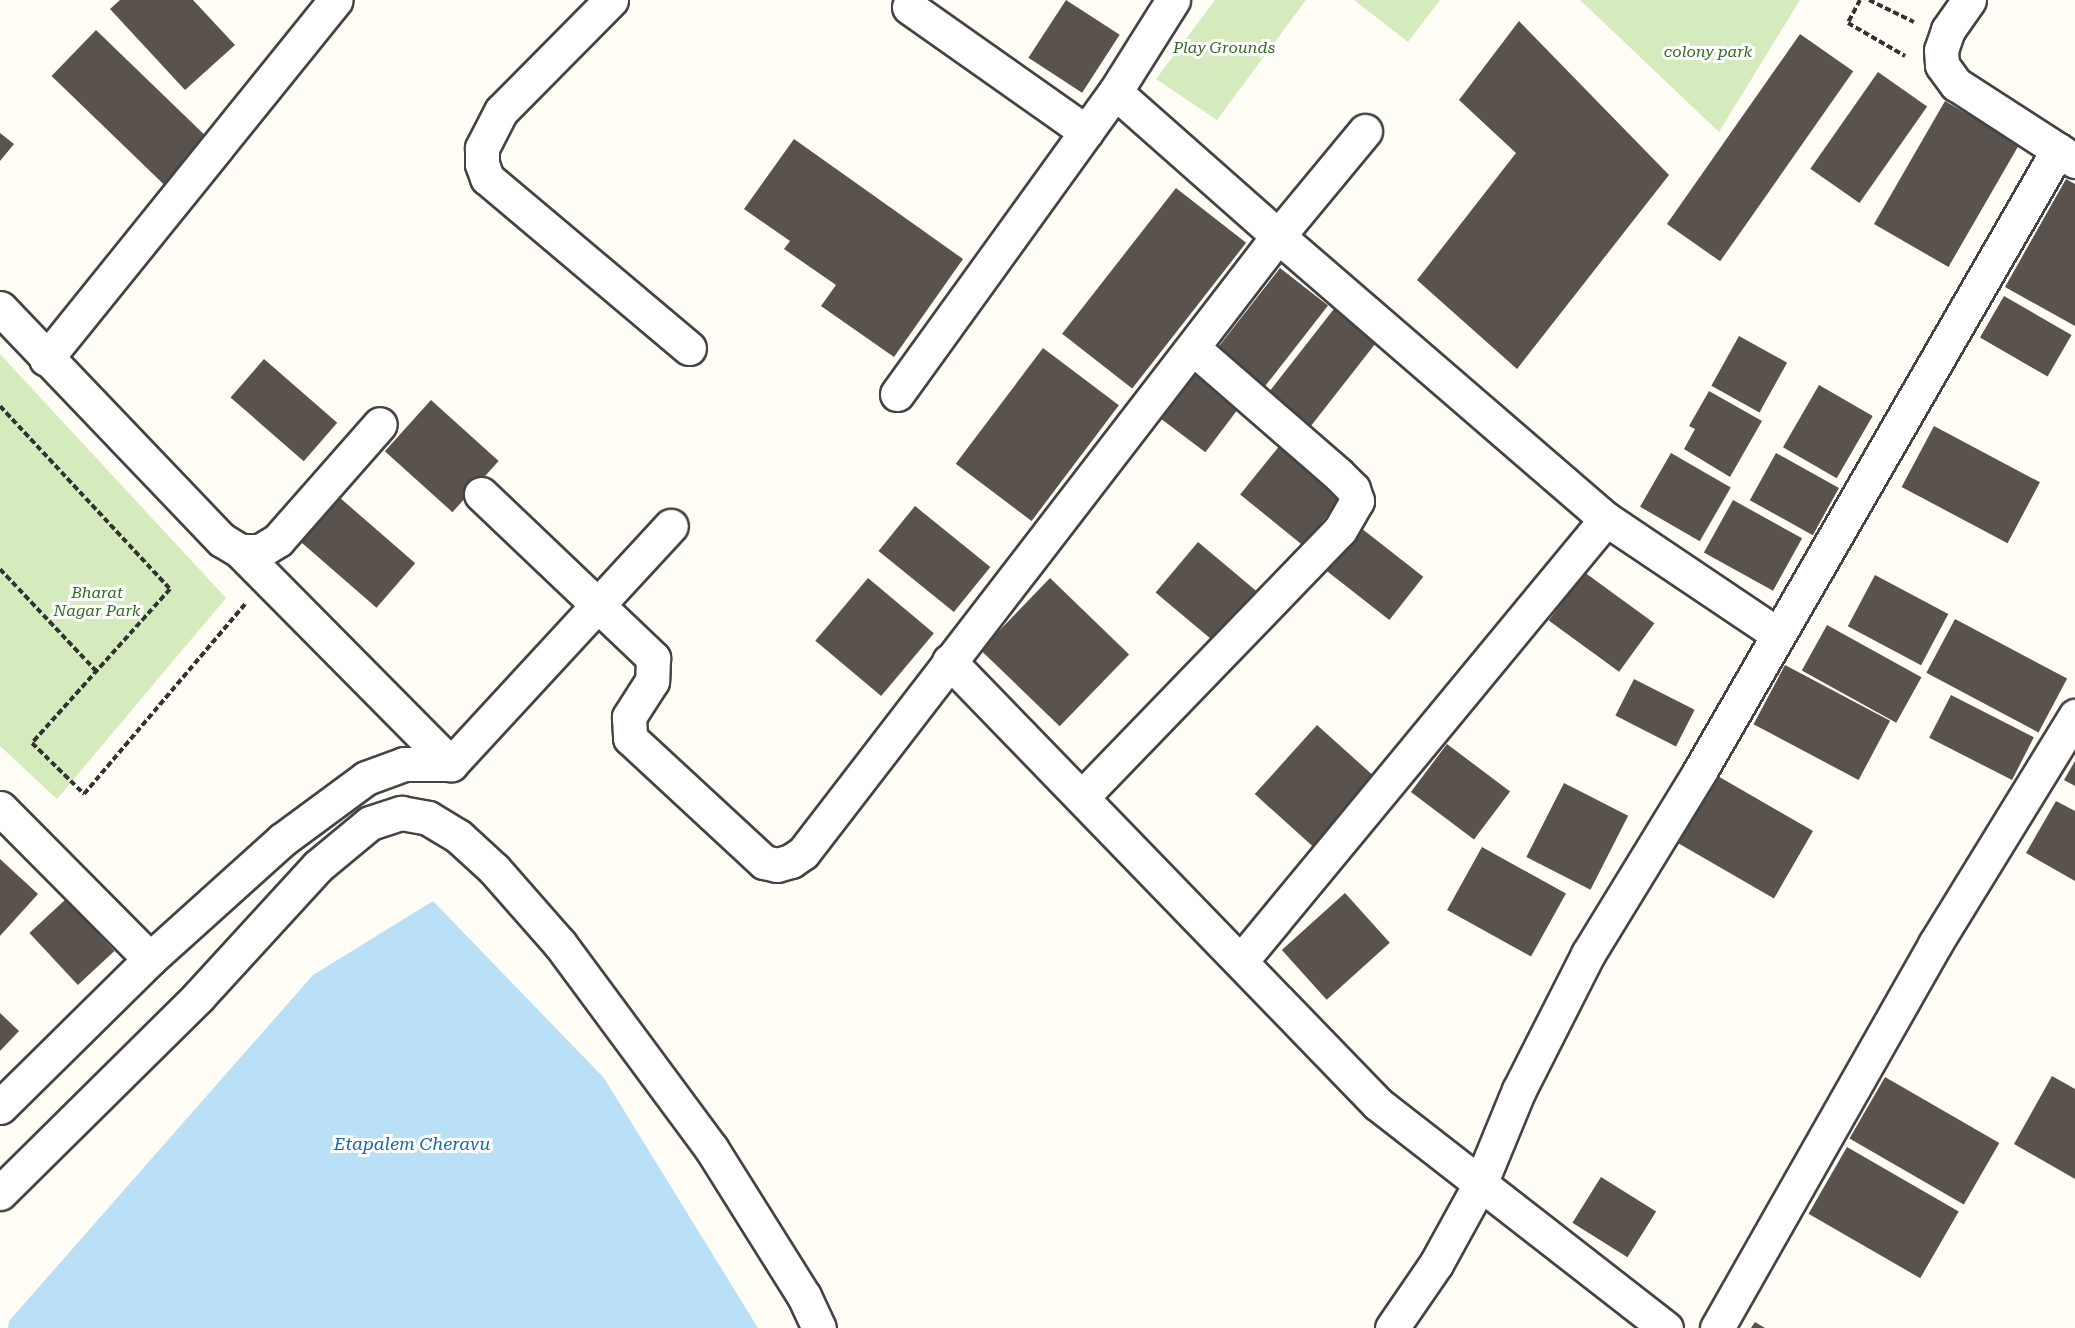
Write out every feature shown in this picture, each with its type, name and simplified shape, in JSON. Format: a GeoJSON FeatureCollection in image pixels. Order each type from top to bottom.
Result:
{"type":"FeatureCollection","features":[{"type":"Feature","properties":{"kind":"street"},"geometry":{"type":"LineString","coordinates":[[46,359],[336,0]]}},
{"type":"Feature","properties":{"kind":"street"},"geometry":{"type":"LineString","coordinates":[[611,0],[501,111],[482,148],[482,164],[487,178],[689,348]]}},
{"type":"Feature","properties":{"kind":"street"},"geometry":{"type":"LineString","coordinates":[[897,394],[1115,92],[1173,0]]}},
{"type":"Feature","properties":{"kind":"street"},"geometry":{"type":"LineString","coordinates":[[1392,1328],[1436,1264],[1481,1182],[1520,1090],[1588,954],[1777,634],[2067,155],[1956,84],[1942,65],[1941,50],[1948,30],[1970,0]]}},
{"type":"Feature","properties":{"kind":"street"},"geometry":{"type":"LineString","coordinates":[[909,7],[1086,132]]}},
{"type":"Feature","properties":{"kind":"street"},"geometry":{"type":"LineString","coordinates":[[1115,92],[1606,519],[1777,634]]}},
{"type":"Feature","properties":{"kind":"street"},"geometry":{"type":"LineString","coordinates":[[481,494],[653,658],[652,681],[629,717],[630,738],[764,862],[777,865],[803,853],[949,661],[1194,349],[1278,236],[1365,131]]}},
{"type":"Feature","properties":{"kind":"street"},"geometry":{"type":"LineString","coordinates":[[0,308],[46,359],[222,540],[240,551],[452,764]]}},
{"type":"Feature","properties":{"kind":"street"},"geometry":{"type":"LineString","coordinates":[[1083,796],[1340,530],[1357,501],[1353,489],[1338,474],[1194,349]]}},
{"type":"Feature","properties":{"kind":"street"},"geometry":{"type":"LineString","coordinates":[[240,551],[260,551],[278,540],[380,424]]}},
{"type":"Feature","properties":{"kind":"street"},"geometry":{"type":"LineString","coordinates":[[1241,961],[1606,519]]}},
{"type":"Feature","properties":{"kind":"street"},"geometry":{"type":"LineString","coordinates":[[0,1107],[150,959],[282,840],[366,777],[404,764],[452,764],[670,526]]}},
{"type":"Feature","properties":{"kind":"street"},"geometry":{"type":"LineString","coordinates":[[949,661],[1083,796],[1241,961],[1324,1052],[1378,1104],[1666,1328]]}},
{"type":"Feature","properties":{"kind":"street"},"geometry":{"type":"LineString","coordinates":[[1717,1328],[1935,944],[2075,716]]}},
{"type":"Feature","properties":{"kind":"street"},"geometry":{"type":"LineString","coordinates":[[0,808],[150,959]]}},
{"type":"Feature","properties":{"kind":"street"},"geometry":{"type":"LineString","coordinates":[[0,1193],[198,997],[318,866],[370,823],[401,813],[428,818],[458,836],[494,869],[560,944],[711,1148],[804,1296],[819,1328]]}},
{"type":"Feature","properties":{"kind":"path"},"geometry":{"type":"LineString","coordinates":[[1860,0],[1848,23],[1912,60]]}},
{"type":"Feature","properties":{"kind":"path"},"geometry":{"type":"LineString","coordinates":[[1869,0],[1922,26]]}},
{"type":"Feature","properties":{"kind":"path"},"geometry":{"type":"LineString","coordinates":[[0,406],[170,590],[32,743],[84,794],[246,603],[239,594]]}},
{"type":"Feature","properties":{"kind":"path"},"geometry":{"type":"LineString","coordinates":[[0,568],[97,672]]}},
{"type":"Feature","properties":{"kind":"green space","name":"Play Grounds"},"geometry":{"type":"Polygon","coordinates":[[[1215,0],[1306,0],[1217,120],[1156,79],[1215,0]]]}},
{"type":"Feature","properties":{"kind":"green space"},"geometry":{"type":"Polygon","coordinates":[[[1354,0],[1440,0],[1408,42],[1354,0]]]}},
{"type":"Feature","properties":{"kind":"green space","name":"colony park"},"geometry":{"type":"Polygon","coordinates":[[[1580,0],[1800,0],[1719,132],[1580,0]]]}},
{"type":"Feature","properties":{"kind":"green space","name":"Bharat Nagar Park"},"geometry":{"type":"Polygon","coordinates":[[[0,354],[226,598],[57,799],[0,746],[0,354]]]}},
{"type":"Feature","properties":{"kind":"water","name":"Etapalem Cheravu"},"geometry":{"type":"Polygon","coordinates":[[[433,901],[604,1078],[758,1328],[8,1328],[9,1321],[313,975],[433,901]]]}},
{"type":"Feature","properties":{"kind":"building"},"geometry":{"type":"Polygon","coordinates":[[[120,0],[193,0],[235,45],[185,90],[110,9],[120,0]]]}},
{"type":"Feature","properties":{"kind":"building"},"geometry":{"type":"Polygon","coordinates":[[[1066,0],[1120,35],[1082,93],[1028,58],[1066,0]]]}},
{"type":"Feature","properties":{"kind":"building"},"geometry":{"type":"Polygon","coordinates":[[[1519,21],[1669,175],[1517,369],[1417,280],[1516,153],[1459,100],[1519,21]]]}},
{"type":"Feature","properties":{"kind":"building"},"geometry":{"type":"Polygon","coordinates":[[[96,30],[213,143],[169,189],[52,76],[96,30]]]}},
{"type":"Feature","properties":{"kind":"building"},"geometry":{"type":"Polygon","coordinates":[[[1800,34],[1853,71],[1720,261],[1667,224],[1800,34]]]}},
{"type":"Feature","properties":{"kind":"building"},"geometry":{"type":"Polygon","coordinates":[[[1878,72],[1927,106],[1859,203],[1810,169],[1878,72]]]}},
{"type":"Feature","properties":{"kind":"building"},"geometry":{"type":"Polygon","coordinates":[[[1945,101],[2019,144],[1948,267],[1874,224],[1945,101]]]}},
{"type":"Feature","properties":{"kind":"building"},"geometry":{"type":"Polygon","coordinates":[[[0,133],[14,144],[0,161],[0,133]]]}},
{"type":"Feature","properties":{"kind":"building"},"geometry":{"type":"Polygon","coordinates":[[[794,139],[963,259],[894,357],[821,306],[836,285],[784,249],[790,241],[744,209],[794,139]]]}},
{"type":"Feature","properties":{"kind":"building"},"geometry":{"type":"Polygon","coordinates":[[[2066,179],[2075,184],[2075,326],[2005,287],[2066,179]]]}},
{"type":"Feature","properties":{"kind":"building"},"geometry":{"type":"Polygon","coordinates":[[[1176,188],[1246,243],[1132,389],[1062,334],[1176,188]]]}},
{"type":"Feature","properties":{"kind":"building"},"geometry":{"type":"Polygon","coordinates":[[[1280,268],[1328,306],[1263,389],[1215,352],[1280,268]]]}},
{"type":"Feature","properties":{"kind":"building"},"geometry":{"type":"Polygon","coordinates":[[[2004,296],[2072,335],[2048,377],[1980,338],[2004,296]]]}},
{"type":"Feature","properties":{"kind":"building"},"geometry":{"type":"Polygon","coordinates":[[[1337,305],[1380,338],[1309,428],[1267,395],[1337,305]]]}},
{"type":"Feature","properties":{"kind":"building"},"geometry":{"type":"Polygon","coordinates":[[[1739,336],[1787,363],[1759,413],[1711,386],[1739,336]]]}},
{"type":"Feature","properties":{"kind":"building"},"geometry":{"type":"Polygon","coordinates":[[[1043,348],[1119,405],[1032,521],[956,464],[1043,348]]]}},
{"type":"Feature","properties":{"kind":"building"},"geometry":{"type":"Polygon","coordinates":[[[264,359],[337,423],[304,461],[231,397],[264,359]]]}},
{"type":"Feature","properties":{"kind":"building"},"geometry":{"type":"Polygon","coordinates":[[[1195,368],[1242,404],[1205,452],[1158,417],[1195,368]]]}},
{"type":"Feature","properties":{"kind":"building"},"geometry":{"type":"Polygon","coordinates":[[[1819,385],[1873,416],[1837,478],[1783,447],[1819,385]]]}},
{"type":"Feature","properties":{"kind":"building"},"geometry":{"type":"Polygon","coordinates":[[[1709,391],[1762,421],[1730,477],[1684,449],[1695,429],[1689,426],[1709,391]]]}},
{"type":"Feature","properties":{"kind":"building"},"geometry":{"type":"Polygon","coordinates":[[[431,400],[499,461],[452,512],[385,451],[431,400]]]}},
{"type":"Feature","properties":{"kind":"building"},"geometry":{"type":"Polygon","coordinates":[[[1934,426],[2040,482],[2008,543],[1902,487],[1934,426]]]}},
{"type":"Feature","properties":{"kind":"building"},"geometry":{"type":"Polygon","coordinates":[[[1281,444],[1344,495],[1303,545],[1240,495],[1281,444]]]}},
{"type":"Feature","properties":{"kind":"building"},"geometry":{"type":"Polygon","coordinates":[[[1671,453],[1731,488],[1700,541],[1640,507],[1671,453]]]}},
{"type":"Feature","properties":{"kind":"building"},"geometry":{"type":"Polygon","coordinates":[[[1776,453],[1839,488],[1813,535],[1750,500],[1776,453]]]}},
{"type":"Feature","properties":{"kind":"building"},"geometry":{"type":"Polygon","coordinates":[[[339,497],[415,563],[377,608],[300,542],[339,497]]]}},
{"type":"Feature","properties":{"kind":"building"},"geometry":{"type":"Polygon","coordinates":[[[1733,500],[1802,538],[1773,591],[1704,552],[1733,500]]]}},
{"type":"Feature","properties":{"kind":"building"},"geometry":{"type":"Polygon","coordinates":[[[915,506],[990,567],[954,612],[878,551],[915,506]]]}},
{"type":"Feature","properties":{"kind":"building"},"geometry":{"type":"Polygon","coordinates":[[[1361,528],[1423,577],[1389,620],[1327,571],[1361,528]]]}},
{"type":"Feature","properties":{"kind":"building"},"geometry":{"type":"Polygon","coordinates":[[[1198,542],[1261,595],[1218,645],[1156,593],[1198,542]]]}},
{"type":"Feature","properties":{"kind":"building"},"geometry":{"type":"Polygon","coordinates":[[[1584,572],[1654,623],[1619,672],[1549,621],[1584,572]]]}},
{"type":"Feature","properties":{"kind":"building"},"geometry":{"type":"Polygon","coordinates":[[[1875,575],[1948,614],[1921,665],[1848,626],[1875,575]]]}},
{"type":"Feature","properties":{"kind":"building"},"geometry":{"type":"Polygon","coordinates":[[[868,578],[934,633],[881,696],[815,641],[868,578]]]}},
{"type":"Feature","properties":{"kind":"building"},"geometry":{"type":"Polygon","coordinates":[[[1050,578],[1129,654],[1060,726],[981,650],[1050,578]]]}},
{"type":"Feature","properties":{"kind":"building"},"geometry":{"type":"Polygon","coordinates":[[[1955,619],[2067,679],[2038,732],[1926,673],[1955,619]]]}},
{"type":"Feature","properties":{"kind":"building"},"geometry":{"type":"Polygon","coordinates":[[[1827,625],[1921,677],[1896,723],[1802,670],[1827,625]]]}},
{"type":"Feature","properties":{"kind":"building"},"geometry":{"type":"Polygon","coordinates":[[[1785,665],[1890,721],[1859,780],[1754,724],[1785,665]]]}},
{"type":"Feature","properties":{"kind":"building"},"geometry":{"type":"Polygon","coordinates":[[[1634,679],[1695,710],[1676,746],[1615,716],[1634,679]]]}},
{"type":"Feature","properties":{"kind":"building"},"geometry":{"type":"Polygon","coordinates":[[[1951,695],[2034,737],[2012,780],[1929,738],[1951,695]]]}},
{"type":"Feature","properties":{"kind":"building"},"geometry":{"type":"Polygon","coordinates":[[[1317,725],[1378,780],[1316,849],[1255,794],[1317,725]]]}},
{"type":"Feature","properties":{"kind":"building"},"geometry":{"type":"Polygon","coordinates":[[[1447,744],[1510,792],[1474,839],[1411,792],[1447,744]]]}},
{"type":"Feature","properties":{"kind":"building"},"geometry":{"type":"Polygon","coordinates":[[[2075,761],[2075,786],[2064,780],[2075,761]]]}},
{"type":"Feature","properties":{"kind":"building"},"geometry":{"type":"Polygon","coordinates":[[[1716,775],[1813,831],[1774,899],[1677,843],[1716,775]]]}},
{"type":"Feature","properties":{"kind":"building"},"geometry":{"type":"Polygon","coordinates":[[[1564,783],[1628,816],[1590,890],[1526,857],[1564,783]]]}},
{"type":"Feature","properties":{"kind":"building"},"geometry":{"type":"Polygon","coordinates":[[[2056,801],[2075,811],[2075,881],[2026,853],[2056,801]]]}},
{"type":"Feature","properties":{"kind":"building"},"geometry":{"type":"Polygon","coordinates":[[[1482,847],[1566,894],[1531,957],[1447,910],[1482,847]]]}},
{"type":"Feature","properties":{"kind":"building"},"geometry":{"type":"Polygon","coordinates":[[[0,859],[38,894],[0,936],[0,859]]]}},
{"type":"Feature","properties":{"kind":"building"},"geometry":{"type":"Polygon","coordinates":[[[1345,893],[1390,943],[1327,1000],[1282,950],[1345,893]]]}},
{"type":"Feature","properties":{"kind":"building"},"geometry":{"type":"Polygon","coordinates":[[[66,899],[114,951],[78,985],[29,933],[66,899]]]}},
{"type":"Feature","properties":{"kind":"building"},"geometry":{"type":"Polygon","coordinates":[[[0,1013],[19,1031],[0,1051],[0,1013]]]}},
{"type":"Feature","properties":{"kind":"building"},"geometry":{"type":"Polygon","coordinates":[[[2052,1076],[2075,1089],[2075,1179],[2014,1144],[2052,1076]]]}},
{"type":"Feature","properties":{"kind":"building"},"geometry":{"type":"Polygon","coordinates":[[[1885,1077],[1999,1143],[1964,1204],[1850,1138],[1885,1077]]]}},
{"type":"Feature","properties":{"kind":"building"},"geometry":{"type":"Polygon","coordinates":[[[1847,1147],[1959,1212],[1920,1278],[1808,1214],[1847,1147]]]}},
{"type":"Feature","properties":{"kind":"building"},"geometry":{"type":"Polygon","coordinates":[[[1601,1177],[1656,1211],[1628,1257],[1572,1223],[1601,1177]]]}},
{"type":"Feature","properties":{"kind":"building"},"geometry":{"type":"Polygon","coordinates":[[[1755,1322],[1765,1328],[1751,1328],[1755,1322]]]}}]}
